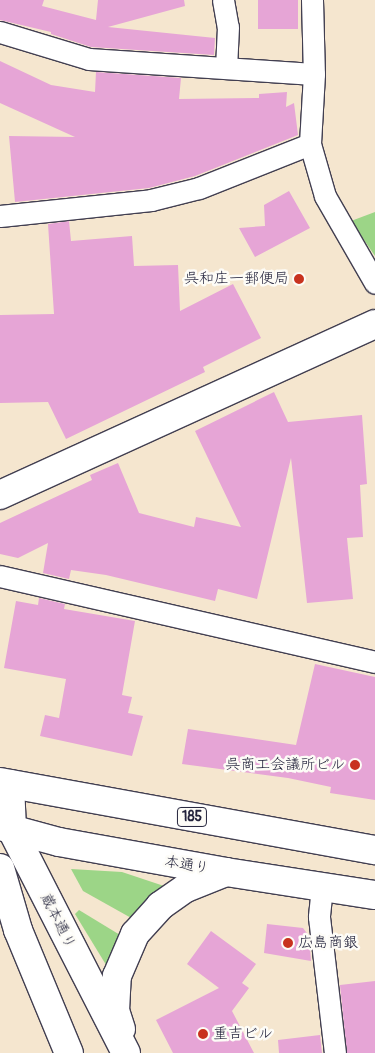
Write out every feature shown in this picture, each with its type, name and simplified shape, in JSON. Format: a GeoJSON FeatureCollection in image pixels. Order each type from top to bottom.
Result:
{"type":"FeatureCollection","features":[{"type":"Feature","properties":{"kind":"main road"},"geometry":{"type":"LineString","coordinates":[[0,494],[375,324]]}},
{"type":"Feature","properties":{"kind":"main road","name":"蔵本通り"},"geometry":{"type":"LineString","coordinates":[[5,783],[6,828],[127,1053]]}},
{"type":"Feature","properties":{"kind":"main road","name":"185"},"geometry":{"type":"LineString","coordinates":[[5,783],[375,850]]}},
{"type":"Feature","properties":{"kind":"main road","name":"本通り"},"geometry":{"type":"LineString","coordinates":[[6,828],[226,872],[375,895]]}},
{"type":"Feature","properties":{"kind":"main road"},"geometry":{"type":"LineString","coordinates":[[0,868],[18,930],[63,1041]]}},
{"type":"Feature","properties":{"kind":"main road"},"geometry":{"type":"LineString","coordinates":[[127,1053],[116,1011],[117,976],[135,934],[160,906],[186,888],[226,872]]}},
{"type":"Feature","properties":{"kind":"main road"},"geometry":{"type":"LineString","coordinates":[[0,932],[63,1041]]}},
{"type":"Feature","properties":{"kind":"street"},"geometry":{"type":"LineString","coordinates":[[223,0],[228,27],[226,68]]}},
{"type":"Feature","properties":{"kind":"street"},"geometry":{"type":"LineString","coordinates":[[312,0],[314,74],[310,144],[325,196],[375,283]]}},
{"type":"Feature","properties":{"kind":"street"},"geometry":{"type":"LineString","coordinates":[[0,32],[89,59],[314,74]]}},
{"type":"Feature","properties":{"kind":"street"},"geometry":{"type":"LineString","coordinates":[[0,216],[151,200],[199,188],[310,144]]}},
{"type":"Feature","properties":{"kind":"street"},"geometry":{"type":"LineString","coordinates":[[0,576],[375,662]]}},
{"type":"Feature","properties":{"kind":"street"},"geometry":{"type":"LineString","coordinates":[[322,887],[318,917],[335,1053]]}},
{"type":"Feature","properties":{"kind":"green space"},"geometry":{"type":"Polygon","coordinates":[[[375,212],[375,256],[351,221],[375,212]]]}},
{"type":"Feature","properties":{"kind":"green space"},"geometry":{"type":"Polygon","coordinates":[[[71,869],[122,872],[170,888],[133,919],[83,891],[71,869]]]}},
{"type":"Feature","properties":{"kind":"green space"},"geometry":{"type":"Polygon","coordinates":[[[79,910],[125,938],[111,973],[75,914],[79,910]]]}},
{"type":"Feature","properties":{"kind":"building"},"geometry":{"type":"Polygon","coordinates":[[[0,0],[44,0],[42,6],[96,20],[98,0],[184,0],[185,6],[108,27],[215,38],[214,55],[91,47],[51,34],[51,32],[0,20],[0,0]]]}},
{"type":"Feature","properties":{"kind":"building"},"geometry":{"type":"Polygon","coordinates":[[[258,0],[298,0],[298,29],[258,29],[258,0]]]}},
{"type":"Feature","properties":{"kind":"building"},"geometry":{"type":"Polygon","coordinates":[[[0,61],[51,85],[95,92],[96,72],[181,78],[179,99],[259,98],[259,94],[287,92],[286,107],[294,103],[298,135],[195,176],[149,188],[15,202],[9,136],[75,137],[0,103],[0,61]]]}},
{"type":"Feature","properties":{"kind":"building"},"geometry":{"type":"Polygon","coordinates":[[[289,191],[310,228],[255,257],[239,228],[265,226],[264,205],[289,191]]]}},
{"type":"Feature","properties":{"kind":"building"},"geometry":{"type":"Polygon","coordinates":[[[69,221],[71,241],[132,236],[134,266],[178,265],[180,311],[233,284],[261,338],[203,367],[205,372],[66,439],[48,402],[0,403],[0,315],[54,314],[48,224],[69,221]]]}},
{"type":"Feature","properties":{"kind":"building"},"geometry":{"type":"Polygon","coordinates":[[[274,392],[288,422],[362,415],[367,484],[360,485],[363,537],[347,538],[353,599],[307,603],[291,458],[257,599],[218,589],[215,601],[106,575],[71,570],[69,579],[43,573],[48,543],[18,558],[0,554],[0,523],[92,480],[90,475],[118,463],[139,513],[194,527],[196,517],[241,527],[195,431],[274,392]]]}},
{"type":"Feature","properties":{"kind":"building"},"geometry":{"type":"Polygon","coordinates":[[[39,598],[65,604],[64,609],[135,621],[122,695],[132,697],[128,713],[143,716],[132,756],[40,736],[45,715],[59,718],[66,679],[4,668],[16,601],[38,605],[39,598]]]}},
{"type":"Feature","properties":{"kind":"building"},"geometry":{"type":"Polygon","coordinates":[[[315,664],[375,677],[375,800],[330,793],[331,787],[288,778],[182,764],[188,729],[296,745],[315,664]]]}},
{"type":"Feature","properties":{"kind":"building"},"geometry":{"type":"Polygon","coordinates":[[[267,924],[303,928],[309,936],[311,961],[264,953],[267,924]]]}},
{"type":"Feature","properties":{"kind":"building"},"geometry":{"type":"Polygon","coordinates":[[[211,931],[256,964],[242,983],[249,988],[232,1011],[254,1053],[173,1053],[156,1020],[219,988],[187,964],[211,931]]]}},
{"type":"Feature","properties":{"kind":"building"},"geometry":{"type":"Polygon","coordinates":[[[375,981],[375,1053],[347,1053],[340,985],[375,981]]]}},
{"type":"Feature","properties":{"kind":"building"},"geometry":{"type":"Polygon","coordinates":[[[320,1035],[322,1053],[279,1053],[278,1040],[320,1035]]]}},
{"type":"Feature","properties":{"kind":"place","name":"呉和庄一郵便局"},"geometry":{"type":"Point","coordinates":[299,279]}},
{"type":"Feature","properties":{"kind":"place","name":"呉商工会議所ビル"},"geometry":{"type":"Point","coordinates":[355,765]}},
{"type":"Feature","properties":{"kind":"place","name":"広島商銀"},"geometry":{"type":"Point","coordinates":[288,943]}},
{"type":"Feature","properties":{"kind":"place","name":"重吉ビル"},"geometry":{"type":"Point","coordinates":[203,1034]}}]}
